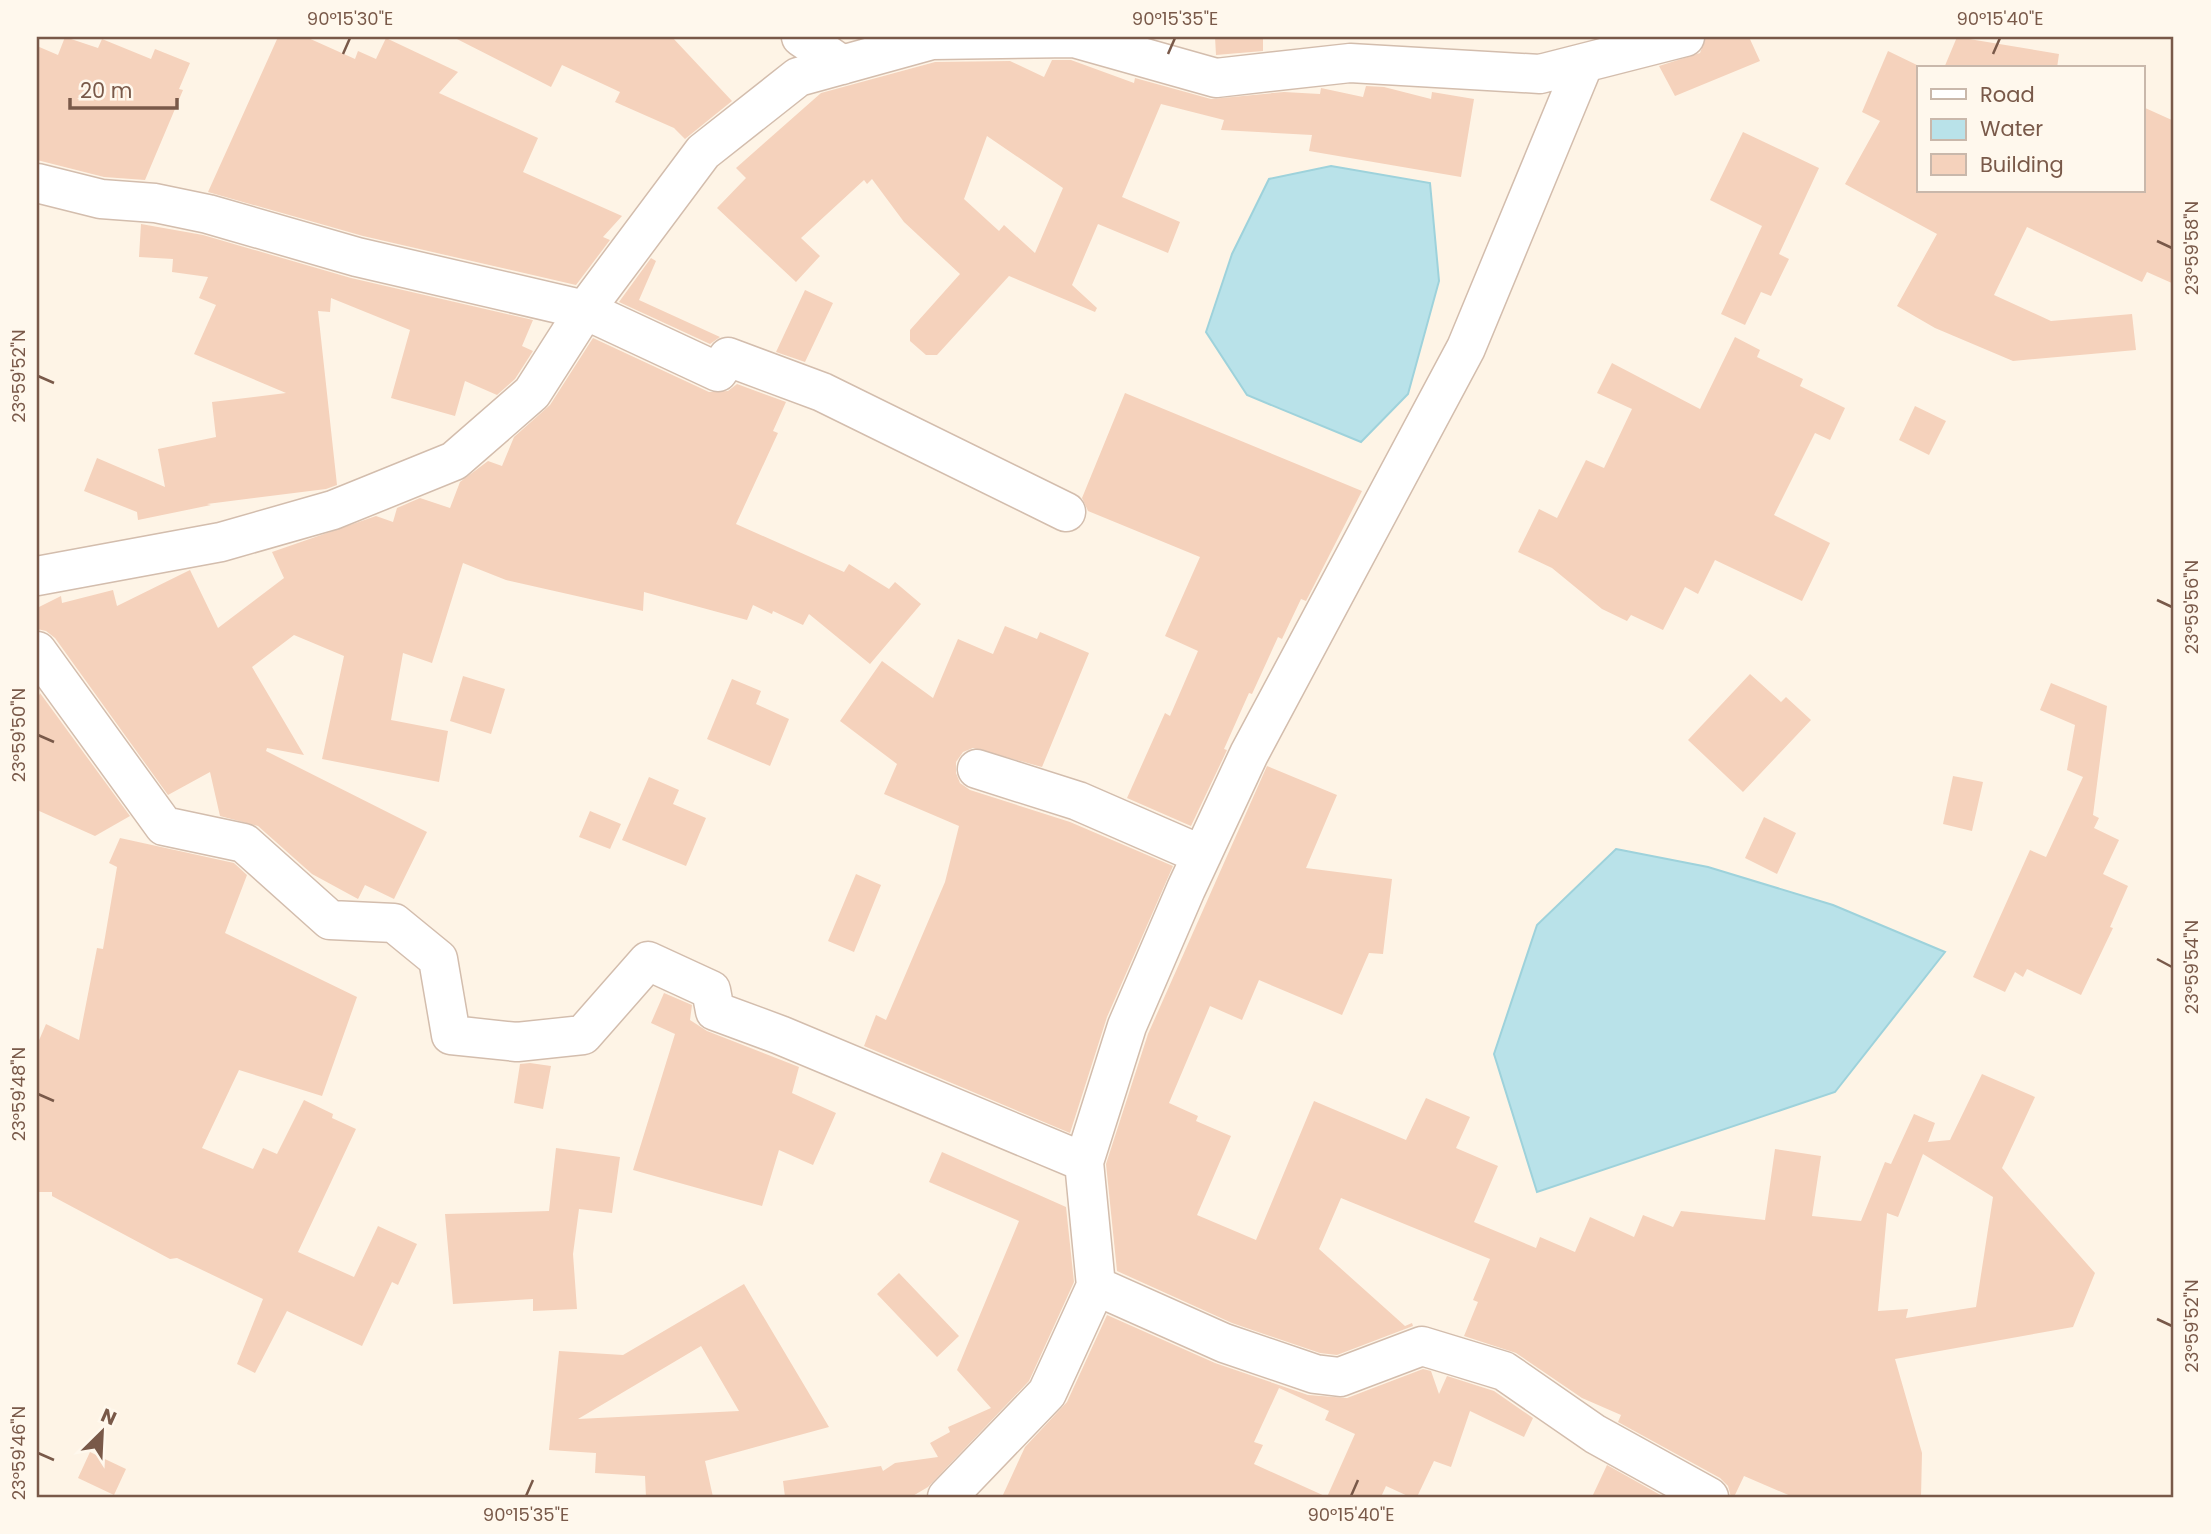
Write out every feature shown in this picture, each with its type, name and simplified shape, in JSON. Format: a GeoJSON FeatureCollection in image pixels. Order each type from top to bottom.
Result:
{"type":"FeatureCollection","features":[{"type":"Feature","properties":{"kind":"street"},"geometry":{"type":"LineString","coordinates":[[801,37],[842,65]]}},
{"type":"Feature","properties":{"kind":"street"},"geometry":{"type":"LineString","coordinates":[[37,576],[220,542],[332,510],[454,461],[532,393],[585,310],[703,152],[798,77],[932,40],[1074,38],[1216,78],[1350,63],[1540,74],[1685,37]]}},
{"type":"Feature","properties":{"kind":"street"},"geometry":{"type":"LineString","coordinates":[[947,1497],[1047,1393],[1096,1286],[1084,1162],[1127,1026],[1249,754],[1466,348],[1584,63]]}},
{"type":"Feature","properties":{"kind":"street"},"geometry":{"type":"LineString","coordinates":[[37,183],[101,199],[155,203],[208,214],[357,257],[585,310],[718,372],[728,357],[822,392],[1066,512]]}},
{"type":"Feature","properties":{"kind":"street"},"geometry":{"type":"LineString","coordinates":[[37,651],[164,826],[244,843],[330,920],[394,923],[438,959],[451,1035],[517,1042],[583,1035],[648,961],[711,990],[715,1011],[780,1035],[1084,1162]]}},
{"type":"Feature","properties":{"kind":"street"},"geometry":{"type":"LineString","coordinates":[[976,769],[1078,801],[1202,855]]}},
{"type":"Feature","properties":{"kind":"street"},"geometry":{"type":"LineString","coordinates":[[1096,1286],[1224,1343],[1315,1374],[1340,1377],[1422,1346],[1504,1371],[1595,1434],[1709,1497]]}},
{"type":"Feature","properties":{"kind":"water"},"geometry":{"type":"Polygon","coordinates":[[[1331,166],[1430,183],[1439,281],[1408,394],[1361,442],[1247,395],[1206,332],[1232,254],[1269,179],[1331,166]]]}},
{"type":"Feature","properties":{"kind":"water"},"geometry":{"type":"Polygon","coordinates":[[[1616,849],[1708,867],[1833,905],[1945,952],[1835,1092],[1537,1192],[1494,1054],[1537,925],[1616,849]]]}},
{"type":"Feature","properties":{"kind":"building"},"geometry":{"type":"Polygon","coordinates":[[[65,37],[98,48],[102,39],[151,59],[155,49],[190,63],[179,89],[183,90],[145,180],[104,177],[37,160],[37,46],[58,55],[65,37]]]}},
{"type":"Feature","properties":{"kind":"building"},"geometry":{"type":"Polygon","coordinates":[[[278,37],[306,37],[355,59],[358,51],[376,59],[386,38],[458,72],[439,93],[538,138],[523,172],[622,216],[603,237],[610,240],[576,285],[363,236],[208,192],[278,37]]]}},
{"type":"Feature","properties":{"kind":"building"},"geometry":{"type":"Polygon","coordinates":[[[453,37],[672,37],[732,101],[685,139],[674,128],[615,102],[620,92],[562,65],[551,87],[453,37]]]}},
{"type":"Feature","properties":{"kind":"building"},"geometry":{"type":"Polygon","coordinates":[[[1215,37],[1263,37],[1263,51],[1216,55],[1215,37]]]}},
{"type":"Feature","properties":{"kind":"building"},"geometry":{"type":"Polygon","coordinates":[[[1706,37],[1749,37],[1760,61],[1675,96],[1659,66],[1700,53],[1706,37]]]}},
{"type":"Feature","properties":{"kind":"building"},"geometry":{"type":"Polygon","coordinates":[[[1957,37],[2059,54],[2057,66],[1945,66],[1957,37]]]}},
{"type":"Feature","properties":{"kind":"building"},"geometry":{"type":"Polygon","coordinates":[[[1888,51],[1919,66],[1917,192],[2144,192],[2144,107],[2174,121],[2174,284],[2147,272],[2142,282],[2027,227],[1994,295],[2051,321],[2132,314],[2136,350],[2013,361],[1935,328],[1897,306],[1937,234],[1845,184],[1880,121],[1862,112],[1888,51]]]}},
{"type":"Feature","properties":{"kind":"building"},"geometry":{"type":"Polygon","coordinates":[[[1052,60],[1071,60],[1134,83],[1135,78],[1211,99],[1284,92],[1320,94],[1321,88],[1363,97],[1366,86],[1384,87],[1431,99],[1432,92],[1474,99],[1461,177],[1309,151],[1312,135],[1221,130],[1224,120],[1161,104],[1122,197],[1180,222],[1168,253],[1098,224],[1072,285],[1097,308],[1095,312],[1009,276],[937,355],[926,355],[910,341],[910,330],[960,274],[904,222],[872,179],[867,184],[864,180],[801,238],[820,256],[796,282],[717,208],[746,178],[736,168],[821,93],[935,62],[1010,61],[1044,77],[1052,60]],[[987,136],[964,199],[999,231],[1004,225],[1035,253],[1063,188],[987,136]]]}},
{"type":"Feature","properties":{"kind":"building"},"geometry":{"type":"Polygon","coordinates":[[[1743,132],[1819,168],[1779,254],[1789,259],[1771,296],[1761,292],[1745,325],[1721,314],[1762,226],[1710,200],[1743,132]]]}},
{"type":"Feature","properties":{"kind":"building"},"geometry":{"type":"Polygon","coordinates":[[[141,224],[203,235],[351,278],[533,320],[522,346],[533,351],[515,379],[497,395],[465,381],[455,416],[391,398],[410,330],[331,298],[330,312],[318,311],[337,485],[326,489],[207,504],[211,505],[138,520],[137,512],[84,491],[97,458],[165,487],[158,449],[216,437],[212,402],[286,393],[194,354],[216,305],[199,298],[208,277],[172,272],[173,259],[139,257],[141,224]]]}},
{"type":"Feature","properties":{"kind":"building"},"geometry":{"type":"Polygon","coordinates":[[[651,258],[656,261],[639,300],[720,337],[710,344],[619,302],[651,258]]]}},
{"type":"Feature","properties":{"kind":"building"},"geometry":{"type":"Polygon","coordinates":[[[805,290],[833,303],[805,362],[776,352],[805,290]]]}},
{"type":"Feature","properties":{"kind":"building"},"geometry":{"type":"Polygon","coordinates":[[[1735,337],[1760,350],[1757,357],[1803,379],[1800,386],[1845,408],[1830,440],[1815,433],[1774,515],[1830,543],[1802,601],[1715,560],[1698,594],[1685,587],[1663,630],[1631,615],[1627,621],[1602,609],[1552,568],[1518,552],[1539,509],[1557,518],[1586,460],[1604,468],[1632,409],[1597,393],[1612,363],[1700,409],[1735,337]]]}},
{"type":"Feature","properties":{"kind":"building"},"geometry":{"type":"Polygon","coordinates":[[[593,338],[709,392],[728,391],[737,384],[786,402],[773,431],[778,433],[736,524],[844,572],[849,564],[889,589],[895,582],[921,604],[870,664],[809,614],[803,625],[753,605],[747,620],[644,592],[643,611],[506,580],[463,563],[432,663],[403,653],[391,720],[448,731],[439,782],[322,759],[344,656],[294,635],[252,667],[304,755],[267,748],[266,751],[427,832],[394,899],[365,885],[358,899],[312,874],[258,826],[220,816],[210,772],[168,795],[55,638],[46,631],[37,629],[37,608],[61,596],[62,603],[113,590],[117,606],[190,570],[218,628],[284,578],[272,552],[376,516],[393,522],[397,508],[420,498],[450,508],[460,482],[488,461],[502,466],[514,437],[550,405],[593,338]]]}},
{"type":"Feature","properties":{"kind":"building"},"geometry":{"type":"Polygon","coordinates":[[[1125,393],[1362,491],[1306,601],[1301,599],[1282,639],[1278,637],[1252,694],[1249,693],[1224,749],[1227,750],[1191,826],[1127,798],[1165,713],[1170,716],[1198,651],[1165,636],[1200,557],[1088,511],[1082,498],[1125,393]]]}},
{"type":"Feature","properties":{"kind":"building"},"geometry":{"type":"Polygon","coordinates":[[[1915,406],[1946,421],[1929,455],[1899,440],[1915,406]]]}},
{"type":"Feature","properties":{"kind":"building"},"geometry":{"type":"Polygon","coordinates":[[[1005,626],[1037,639],[1040,632],[1089,653],[1042,767],[973,748],[963,752],[956,762],[960,783],[970,790],[1070,822],[1173,866],[1107,1017],[1070,1133],[864,1046],[876,1015],[886,1020],[945,882],[959,826],[884,794],[897,764],[840,721],[882,661],[933,698],[958,639],[993,654],[1005,626]]]}},
{"type":"Feature","properties":{"kind":"building"},"geometry":{"type":"Polygon","coordinates":[[[1750,674],[1781,702],[1786,697],[1811,720],[1743,792],[1688,740],[1750,674]]]}},
{"type":"Feature","properties":{"kind":"building"},"geometry":{"type":"Polygon","coordinates":[[[463,676],[505,689],[491,734],[450,721],[463,676]]]}},
{"type":"Feature","properties":{"kind":"building"},"geometry":{"type":"Polygon","coordinates":[[[732,679],[761,691],[756,704],[789,719],[770,766],[707,739],[732,679]]]}},
{"type":"Feature","properties":{"kind":"building"},"geometry":{"type":"Polygon","coordinates":[[[2051,683],[2107,706],[2093,815],[2099,818],[2094,828],[2119,840],[2103,874],[2128,886],[2110,927],[2113,928],[2081,995],[2027,969],[2023,977],[2015,972],[2005,992],[1973,977],[2030,850],[2046,857],[2083,777],[2067,770],[2075,725],[2040,710],[2051,683]]]}},
{"type":"Feature","properties":{"kind":"building"},"geometry":{"type":"Polygon","coordinates":[[[40,693],[130,816],[95,836],[37,810],[37,701],[40,693]]]}},
{"type":"Feature","properties":{"kind":"building"},"geometry":{"type":"Polygon","coordinates":[[[1267,766],[1337,795],[1306,868],[1392,879],[1383,954],[1369,953],[1342,1015],[1259,980],[1242,1020],[1210,1006],[1169,1103],[1198,1116],[1196,1121],[1231,1136],[1197,1215],[1256,1240],[1314,1101],[1406,1140],[1426,1098],[1470,1117],[1456,1148],[1498,1166],[1474,1222],[1536,1248],[1540,1237],[1575,1252],[1590,1217],[1634,1237],[1643,1215],[1673,1227],[1681,1211],[1765,1220],[1775,1149],[1821,1156],[1812,1216],[1861,1221],[1885,1162],[1891,1164],[1914,1114],[1935,1123],[1928,1142],[1950,1140],[1982,1074],[2035,1097],[2002,1168],[2095,1273],[2073,1327],[1895,1359],[1922,1453],[1921,1497],[1793,1497],[1744,1476],[1734,1497],[1731,1497],[1728,1486],[1720,1478],[1618,1422],[1621,1415],[1582,1398],[1516,1353],[1464,1336],[1478,1302],[1473,1300],[1490,1259],[1341,1198],[1319,1249],[1405,1326],[1412,1323],[1413,1326],[1337,1355],[1320,1353],[1232,1323],[1117,1271],[1106,1164],[1148,1034],[1267,766]],[[1923,1154],[1898,1217],[1887,1213],[1878,1311],[1908,1309],[1906,1318],[1976,1307],[1993,1197],[1923,1154]]]}},
{"type":"Feature","properties":{"kind":"building"},"geometry":{"type":"Polygon","coordinates":[[[1953,776],[1983,782],[1972,831],[1943,824],[1953,776]]]}},
{"type":"Feature","properties":{"kind":"building"},"geometry":{"type":"Polygon","coordinates":[[[649,777],[679,790],[673,804],[706,818],[686,866],[622,840],[649,777]]]}},
{"type":"Feature","properties":{"kind":"building"},"geometry":{"type":"Polygon","coordinates":[[[590,811],[621,824],[610,849],[579,837],[590,811]]]}},
{"type":"Feature","properties":{"kind":"building"},"geometry":{"type":"Polygon","coordinates":[[[1764,817],[1796,833],[1777,874],[1745,858],[1764,817]]]}},
{"type":"Feature","properties":{"kind":"building"},"geometry":{"type":"Polygon","coordinates":[[[120,838],[234,863],[247,875],[225,933],[357,997],[322,1096],[239,1070],[202,1148],[253,1169],[263,1148],[277,1154],[304,1100],[356,1129],[298,1252],[354,1277],[378,1226],[417,1244],[398,1285],[392,1282],[362,1346],[287,1311],[255,1373],[237,1364],[263,1299],[177,1258],[170,1259],[52,1196],[52,1192],[37,1192],[37,1045],[46,1024],[79,1040],[97,948],[103,949],[117,867],[109,863],[120,838]]]}},
{"type":"Feature","properties":{"kind":"building"},"geometry":{"type":"Polygon","coordinates":[[[856,874],[881,885],[854,952],[828,941],[856,874]]]}},
{"type":"Feature","properties":{"kind":"building"},"geometry":{"type":"Polygon","coordinates":[[[664,993],[692,1005],[690,1020],[707,1031],[799,1067],[792,1093],[836,1113],[813,1165],[779,1150],[762,1206],[633,1170],[675,1034],[651,1023],[664,993]]]}},
{"type":"Feature","properties":{"kind":"building"},"geometry":{"type":"Polygon","coordinates":[[[520,1064],[551,1066],[543,1109],[514,1103],[520,1064]]]}},
{"type":"Feature","properties":{"kind":"building"},"geometry":{"type":"Polygon","coordinates":[[[556,1148],[620,1157],[612,1213],[579,1209],[573,1254],[577,1309],[533,1311],[533,1299],[453,1304],[445,1214],[549,1211],[556,1148]]]}},
{"type":"Feature","properties":{"kind":"building"},"geometry":{"type":"Polygon","coordinates":[[[942,1152],[1066,1207],[1074,1282],[1029,1381],[928,1487],[911,1497],[785,1497],[783,1481],[881,1466],[883,1471],[895,1463],[938,1457],[930,1443],[950,1432],[948,1427],[991,1408],[957,1370],[1019,1221],[929,1182],[942,1152]]]}},
{"type":"Feature","properties":{"kind":"building"},"geometry":{"type":"Polygon","coordinates":[[[899,1273],[959,1336],[937,1357],[877,1294],[899,1273]]]}},
{"type":"Feature","properties":{"kind":"building"},"geometry":{"type":"Polygon","coordinates":[[[744,1284],[829,1427],[705,1461],[713,1497],[646,1497],[645,1476],[595,1473],[596,1453],[549,1450],[559,1351],[623,1355],[744,1284]],[[701,1346],[578,1419],[739,1411],[701,1346]]]}},
{"type":"Feature","properties":{"kind":"building"},"geometry":{"type":"Polygon","coordinates":[[[1107,1315],[1215,1363],[1308,1395],[1347,1398],[1423,1369],[1431,1371],[1439,1394],[1447,1376],[1494,1391],[1533,1418],[1524,1437],[1470,1411],[1451,1467],[1434,1461],[1417,1497],[1410,1497],[1386,1486],[1381,1497],[1327,1497],[1002,1497],[1025,1447],[1067,1402],[1107,1315]],[[1279,1388],[1254,1442],[1263,1445],[1254,1464],[1327,1497],[1355,1434],[1325,1420],[1329,1411],[1279,1388]]]}},
{"type":"Feature","properties":{"kind":"building"},"geometry":{"type":"Polygon","coordinates":[[[90,1452],[126,1469],[114,1495],[78,1478],[90,1452]]]}},
{"type":"Feature","properties":{"kind":"building"},"geometry":{"type":"Polygon","coordinates":[[[1607,1465],[1664,1497],[1592,1497],[1607,1465]]]}}]}
